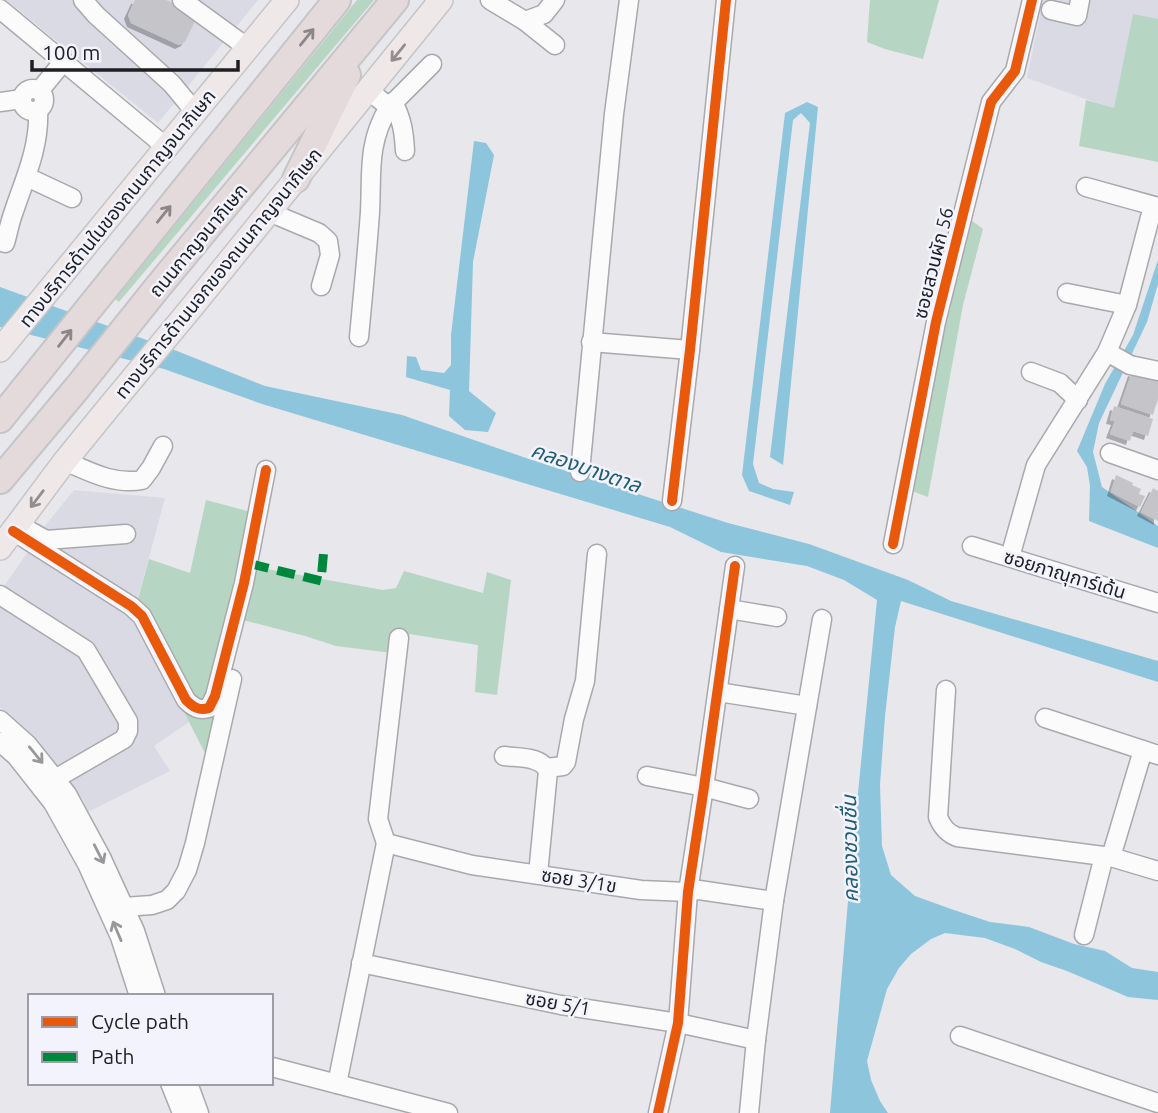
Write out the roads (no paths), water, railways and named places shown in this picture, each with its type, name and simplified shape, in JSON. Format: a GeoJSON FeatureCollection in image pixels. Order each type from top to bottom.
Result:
{"type":"FeatureCollection","features":[{"type":"Feature","properties":{"kind":"highway"},"geometry":{"type":"LineString","coordinates":[[0,419],[337,0]]}},
{"type":"Feature","properties":{"kind":"highway","name":"ถนนกาญจนาภิเษก"},"geometry":{"type":"LineString","coordinates":[[0,480],[395,0]]}},
{"type":"Feature","properties":{"kind":"highway"},"geometry":{"type":"LineString","coordinates":[[296,179],[368,33]]}},
{"type":"Feature","properties":{"kind":"main road","name":"ทางบริการด้านในของถนนกาญจนาภิเษก"},"geometry":{"type":"LineString","coordinates":[[0,350],[287,0]]}},
{"type":"Feature","properties":{"kind":"main road","name":"ทางบริการด้านนอกของถนนกาญจนาภิเษก"},"geometry":{"type":"LineString","coordinates":[[10,535],[108,407],[441,0]]}},
{"type":"Feature","properties":{"kind":"street"},"geometry":{"type":"LineString","coordinates":[[182,0],[248,48]]}},
{"type":"Feature","properties":{"kind":"street"},"geometry":{"type":"LineString","coordinates":[[490,0],[525,21],[555,45]]}},
{"type":"Feature","properties":{"kind":"street"},"geometry":{"type":"LineString","coordinates":[[525,21],[544,14],[555,0]]}},
{"type":"Feature","properties":{"kind":"street"},"geometry":{"type":"LineString","coordinates":[[580,472],[614,114],[629,0]]}},
{"type":"Feature","properties":{"kind":"street"},"geometry":{"type":"LineString","coordinates":[[672,501],[726,0]]}},
{"type":"Feature","properties":{"kind":"street","name":"ซอยสวนผัก 56"},"geometry":{"type":"LineString","coordinates":[[893,544],[936,323],[988,116],[994,97],[1015,71],[1032,0]]}},
{"type":"Feature","properties":{"kind":"street"},"geometry":{"type":"LineString","coordinates":[[1051,10],[1077,16],[1080,0]]}},
{"type":"Feature","properties":{"kind":"street"},"geometry":{"type":"LineString","coordinates":[[82,1],[172,84],[195,112]]}},
{"type":"Feature","properties":{"kind":"street"},"geometry":{"type":"LineString","coordinates":[[0,9],[166,147]]}},
{"type":"Feature","properties":{"kind":"street"},"geometry":{"type":"LineString","coordinates":[[40,90],[64,61]]}},
{"type":"Feature","properties":{"kind":"street"},"geometry":{"type":"LineString","coordinates":[[359,337],[372,153],[381,120],[391,105],[432,64]]}},
{"type":"Feature","properties":{"kind":"street"},"geometry":{"type":"LineString","coordinates":[[36,88],[43,93],[45,100],[42,108],[38,110],[27,109],[22,99],[28,89],[36,88]]}},
{"type":"Feature","properties":{"kind":"street"},"geometry":{"type":"LineString","coordinates":[[368,90],[391,105],[400,115],[405,150]]}},
{"type":"Feature","properties":{"kind":"street"},"geometry":{"type":"LineString","coordinates":[[0,102],[22,99]]}},
{"type":"Feature","properties":{"kind":"street"},"geometry":{"type":"LineString","coordinates":[[5,243],[7,211],[27,177],[39,127],[38,110]]}},
{"type":"Feature","properties":{"kind":"street"},"geometry":{"type":"LineString","coordinates":[[27,177],[72,198]]}},
{"type":"Feature","properties":{"kind":"street"},"geometry":{"type":"LineString","coordinates":[[1010,557],[1036,465],[1078,400],[1118,358],[1127,305],[1156,207],[1086,187]]}},
{"type":"Feature","properties":{"kind":"street"},"geometry":{"type":"LineString","coordinates":[[270,212],[319,233],[328,241],[330,255],[321,286]]}},
{"type":"Feature","properties":{"kind":"street"},"geometry":{"type":"LineString","coordinates":[[1068,293],[1127,305]]}},
{"type":"Feature","properties":{"kind":"street"},"geometry":{"type":"LineString","coordinates":[[591,342],[690,350]]}},
{"type":"Feature","properties":{"kind":"street"},"geometry":{"type":"LineString","coordinates":[[1118,358],[1158,371]]}},
{"type":"Feature","properties":{"kind":"street"},"geometry":{"type":"LineString","coordinates":[[1031,372],[1059,383],[1078,400]]}},
{"type":"Feature","properties":{"kind":"street"},"geometry":{"type":"LineString","coordinates":[[65,461],[109,479],[142,480],[163,446]]}},
{"type":"Feature","properties":{"kind":"street"},"geometry":{"type":"LineString","coordinates":[[1110,453],[1158,470]]}},
{"type":"Feature","properties":{"kind":"street"},"geometry":{"type":"LineString","coordinates":[[10,535],[131,606],[142,617],[186,700],[203,710],[209,708],[215,696],[244,583],[266,470]]}},
{"type":"Feature","properties":{"kind":"street"},"geometry":{"type":"LineString","coordinates":[[10,535],[46,540],[125,534]]}},
{"type":"Feature","properties":{"kind":"street","name":"ซอยภาณุการ์เด้น"},"geometry":{"type":"LineString","coordinates":[[972,546],[1158,603]]}},
{"type":"Feature","properties":{"kind":"street"},"geometry":{"type":"LineString","coordinates":[[547,768],[563,766],[566,762],[574,719],[583,692],[597,554]]}},
{"type":"Feature","properties":{"kind":"street"},"geometry":{"type":"LineString","coordinates":[[658,1113],[678,1023],[688,892],[735,566]]}},
{"type":"Feature","properties":{"kind":"street"},"geometry":{"type":"LineString","coordinates":[[0,595],[86,650],[128,721],[128,731],[124,739],[49,784]]}},
{"type":"Feature","properties":{"kind":"street"},"geometry":{"type":"LineString","coordinates":[[729,609],[777,617]]}},
{"type":"Feature","properties":{"kind":"street"},"geometry":{"type":"LineString","coordinates":[[749,1113],[774,901],[822,619]]}},
{"type":"Feature","properties":{"kind":"street"},"geometry":{"type":"LineString","coordinates":[[337,1084],[386,843],[378,818],[400,638]]}},
{"type":"Feature","properties":{"kind":"street"},"geometry":{"type":"LineString","coordinates":[[124,907],[152,905],[167,900],[176,891],[187,870],[232,679]]}},
{"type":"Feature","properties":{"kind":"street"},"geometry":{"type":"LineString","coordinates":[[946,690],[938,817],[945,830],[957,837],[1108,857],[1158,871]]}},
{"type":"Feature","properties":{"kind":"street"},"geometry":{"type":"LineString","coordinates":[[718,692],[807,706]]}},
{"type":"Feature","properties":{"kind":"street"},"geometry":{"type":"LineString","coordinates":[[1045,718],[1151,752],[1108,857],[1084,935]]}},
{"type":"Feature","properties":{"kind":"street"},"geometry":{"type":"LineString","coordinates":[[0,720],[28,745],[49,784]]}},
{"type":"Feature","properties":{"kind":"street"},"geometry":{"type":"LineString","coordinates":[[0,743],[49,784],[67,794],[69,815],[87,864],[120,937],[138,994]]}},
{"type":"Feature","properties":{"kind":"street"},"geometry":{"type":"LineString","coordinates":[[504,756],[540,761],[548,771],[538,874]]}},
{"type":"Feature","properties":{"kind":"street"},"geometry":{"type":"LineString","coordinates":[[647,776],[749,799]]}},
{"type":"Feature","properties":{"kind":"street"},"geometry":{"type":"LineString","coordinates":[[69,815],[101,857],[135,931],[155,994]]}},
{"type":"Feature","properties":{"kind":"street","name":"ซอย 3/1ข"},"geometry":{"type":"LineString","coordinates":[[386,843],[472,865],[641,890],[699,890],[774,901]]}},
{"type":"Feature","properties":{"kind":"street","name":"ซอย 5/1"},"geometry":{"type":"LineString","coordinates":[[361,963],[561,1005],[678,1023],[756,1040]]}},
{"type":"Feature","properties":{"kind":"street"},"geometry":{"type":"LineString","coordinates":[[960,1035],[1158,1103]]}},
{"type":"Feature","properties":{"kind":"street"},"geometry":{"type":"LineString","coordinates":[[273,1067],[337,1084],[379,1104],[448,1113]]}},
{"type":"Feature","properties":{"kind":"street"},"geometry":{"type":"LineString","coordinates":[[171,1085],[182,1113]]}},
{"type":"Feature","properties":{"kind":"street"},"geometry":{"type":"LineString","coordinates":[[189,1085],[199,1113]]}},
{"type":"Feature","properties":{"kind":"water"},"geometry":{"type":"Polygon","coordinates":[[[807,102],[818,107],[783,465],[770,457],[810,123],[801,113],[793,120],[753,464],[759,483],[773,489],[794,492],[790,505],[749,491],[742,475],[785,113],[807,102]]]}},
{"type":"Feature","properties":{"kind":"water"},"geometry":{"type":"Polygon","coordinates":[[[474,141],[486,143],[494,155],[473,262],[469,391],[496,413],[488,432],[465,430],[449,416],[450,390],[406,377],[407,356],[416,357],[421,370],[444,373],[451,365],[451,335],[474,141]]]}},
{"type":"Feature","properties":{"kind":"water"},"geometry":{"type":"Polygon","coordinates":[[[1158,260],[1158,284],[1147,322],[1099,423],[1093,452],[1102,487],[1158,526],[1158,548],[1089,521],[1090,486],[1087,467],[1077,451],[1105,384],[1133,335],[1158,260]]]}},
{"type":"Feature","properties":{"kind":"water"},"geometry":{"type":"Polygon","coordinates":[[[0,287],[265,386],[402,415],[728,523],[809,544],[908,580],[951,601],[1158,661],[1158,682],[901,601],[895,627],[880,785],[882,846],[891,875],[915,896],[990,922],[1029,927],[1074,944],[1105,951],[1132,968],[1158,972],[1158,1000],[1128,997],[985,938],[945,933],[931,939],[911,954],[887,989],[867,1061],[871,1080],[888,1113],[830,1113],[877,600],[844,580],[807,566],[721,552],[670,527],[262,404],[164,369],[0,327],[0,287]]]}},
{"type":"Feature","properties":{"kind":"water label","name":"คลองบางตาล"},"geometry":{"type":"Point","coordinates":[586,468]}},
{"type":"Feature","properties":{"kind":"water label","name":"คลองชวนชื่น"},"geometry":{"type":"Point","coordinates":[850,849]}}]}
